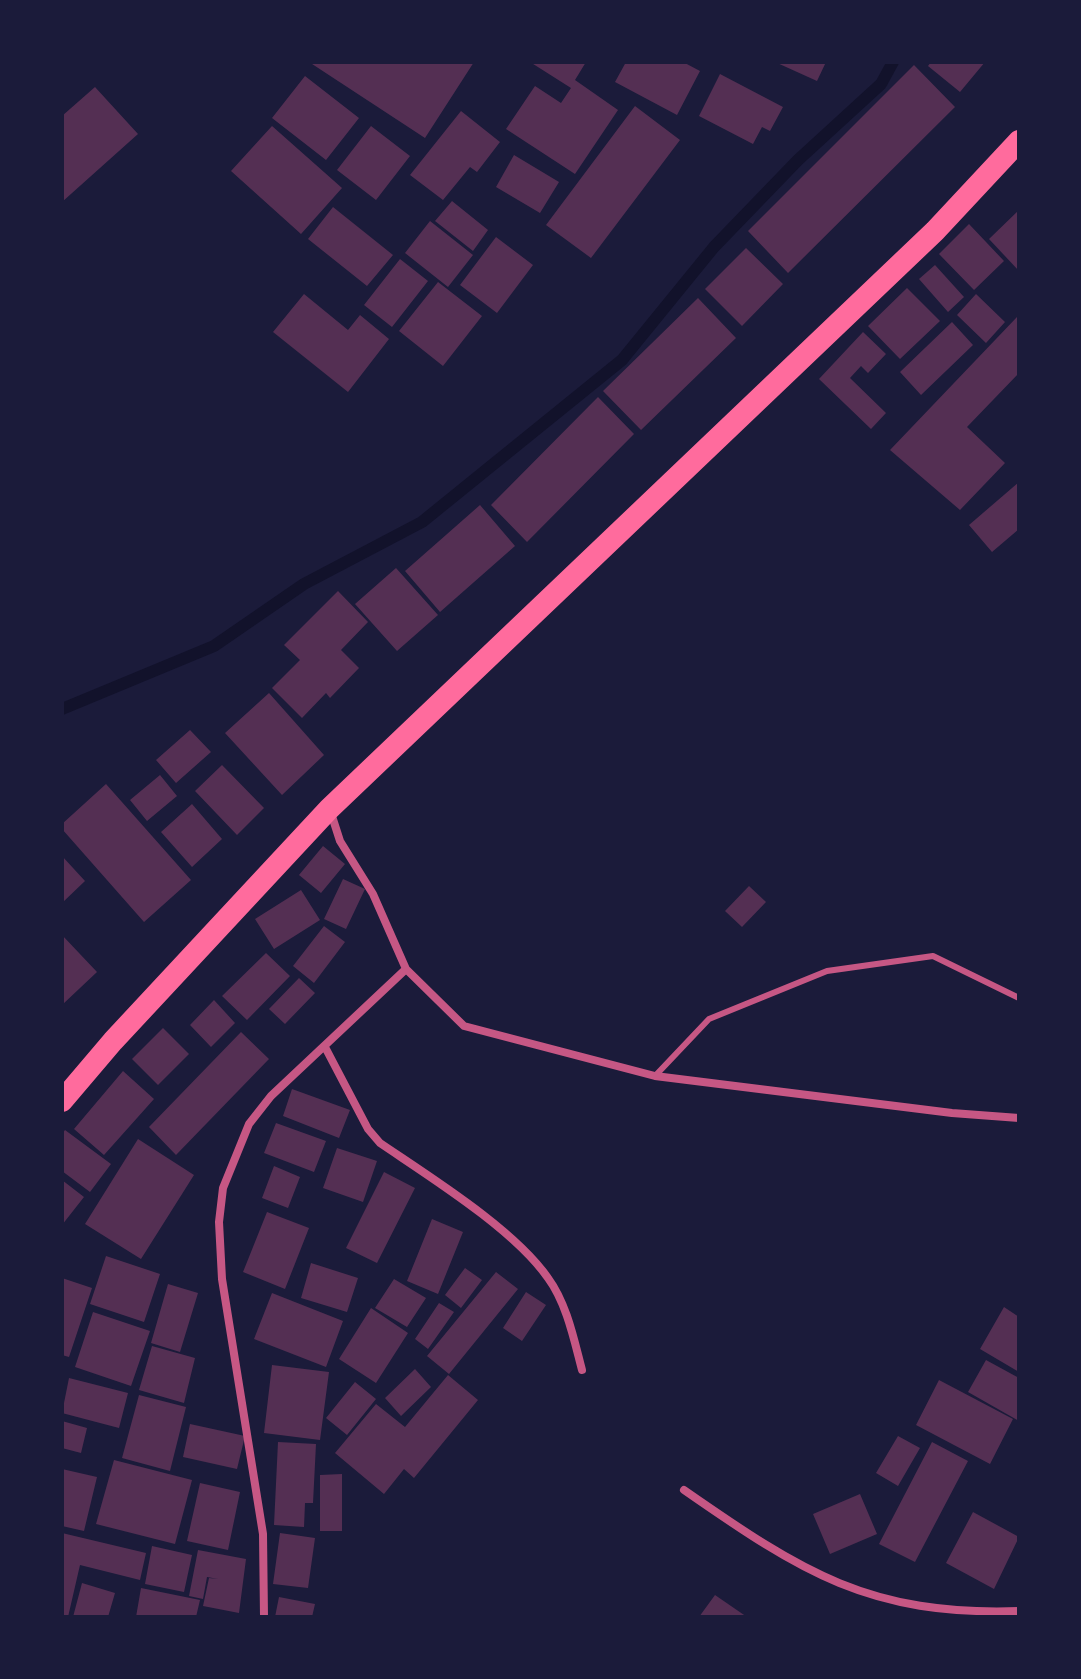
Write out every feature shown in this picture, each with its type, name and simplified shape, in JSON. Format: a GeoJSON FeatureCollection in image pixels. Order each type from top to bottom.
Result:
{"type":"FeatureCollection","features":[{"type":"Feature","properties":{"kind":"highway"},"geometry":{"type":"LineString","coordinates":[[62,1101],[113,1041],[329,809],[935,231],[1019,141]]}},
{"type":"Feature","properties":{"kind":"street"},"geometry":{"type":"LineString","coordinates":[[329,809],[340,841],[373,894],[406,969],[464,1026],[655,1076],[952,1113],[1019,1118]]}},
{"type":"Feature","properties":{"kind":"street"},"geometry":{"type":"LineString","coordinates":[[264,1617],[263,1534],[222,1279],[219,1222],[223,1188],[249,1124],[271,1096],[406,969]]}},
{"type":"Feature","properties":{"kind":"street"},"geometry":{"type":"LineString","coordinates":[[325,1047],[368,1129],[380,1143],[502,1233],[548,1278],[571,1325],[582,1370]]}},
{"type":"Feature","properties":{"kind":"street"},"geometry":{"type":"LineString","coordinates":[[684,1490],[761,1543],[830,1582],[884,1600],[938,1609],[1019,1611]]}},
{"type":"Feature","properties":{"kind":"lane"},"geometry":{"type":"LineString","coordinates":[[655,1076],[709,1019],[827,971],[933,956],[1019,998]]}},
{"type":"Feature","properties":{"kind":"building"},"geometry":{"type":"Polygon","coordinates":[[[309,62],[474,62],[425,138],[309,62]]]}},
{"type":"Feature","properties":{"kind":"building"},"geometry":{"type":"Polygon","coordinates":[[[530,62],[586,62],[575,80],[618,110],[575,174],[506,129],[535,86],[561,103],[571,88],[530,62]]]}},
{"type":"Feature","properties":{"kind":"building"},"geometry":{"type":"Polygon","coordinates":[[[626,62],[683,62],[700,71],[677,115],[615,82],[626,62]]]}},
{"type":"Feature","properties":{"kind":"building"},"geometry":{"type":"Polygon","coordinates":[[[775,62],[826,62],[817,81],[775,62]]]}},
{"type":"Feature","properties":{"kind":"building"},"geometry":{"type":"Polygon","coordinates":[[[931,62],[985,62],[960,92],[928,66],[931,62]]]}},
{"type":"Feature","properties":{"kind":"building"},"geometry":{"type":"Polygon","coordinates":[[[914,65],[955,107],[788,273],[748,231],[914,65]]]}},
{"type":"Feature","properties":{"kind":"building"},"geometry":{"type":"Polygon","coordinates":[[[720,74],[783,107],[770,131],[762,127],[753,144],[699,116],[720,74]]]}},
{"type":"Feature","properties":{"kind":"building"},"geometry":{"type":"Polygon","coordinates":[[[305,76],[359,118],[326,160],[272,118],[305,76]]]}},
{"type":"Feature","properties":{"kind":"building"},"geometry":{"type":"Polygon","coordinates":[[[95,87],[138,134],[62,202],[62,116],[95,87]]]}},
{"type":"Feature","properties":{"kind":"building"},"geometry":{"type":"Polygon","coordinates":[[[635,106],[680,140],[591,258],[546,225],[635,106]]]}},
{"type":"Feature","properties":{"kind":"building"},"geometry":{"type":"Polygon","coordinates":[[[461,111],[500,142],[477,172],[470,167],[443,200],[410,175],[461,111]]]}},
{"type":"Feature","properties":{"kind":"building"},"geometry":{"type":"Polygon","coordinates":[[[272,126],[342,188],[301,234],[231,171],[272,126]]]}},
{"type":"Feature","properties":{"kind":"building"},"geometry":{"type":"Polygon","coordinates":[[[371,126],[410,156],[376,200],[337,170],[371,126]]]}},
{"type":"Feature","properties":{"kind":"building"},"geometry":{"type":"Polygon","coordinates":[[[514,155],[559,182],[540,213],[496,187],[514,155]]]}},
{"type":"Feature","properties":{"kind":"building"},"geometry":{"type":"Polygon","coordinates":[[[452,201],[488,230],[473,251],[435,221],[452,201]]]}},
{"type":"Feature","properties":{"kind":"building"},"geometry":{"type":"Polygon","coordinates":[[[333,207],[393,255],[367,286],[308,239],[333,207]]]}},
{"type":"Feature","properties":{"kind":"building"},"geometry":{"type":"Polygon","coordinates":[[[1019,210],[1019,271],[989,239],[1019,210]]]}},
{"type":"Feature","properties":{"kind":"building"},"geometry":{"type":"Polygon","coordinates":[[[430,221],[473,255],[448,287],[405,253],[430,221]]]}},
{"type":"Feature","properties":{"kind":"building"},"geometry":{"type":"Polygon","coordinates":[[[969,224],[1004,261],[974,290],[939,254],[969,224]]]}},
{"type":"Feature","properties":{"kind":"building"},"geometry":{"type":"Polygon","coordinates":[[[496,237],[533,265],[497,313],[460,285],[496,237]]]}},
{"type":"Feature","properties":{"kind":"building"},"geometry":{"type":"Polygon","coordinates":[[[746,248],[783,284],[742,326],[705,289],[746,248]]]}},
{"type":"Feature","properties":{"kind":"building"},"geometry":{"type":"Polygon","coordinates":[[[400,259],[428,281],[392,327],[364,305],[400,259]]]}},
{"type":"Feature","properties":{"kind":"building"},"geometry":{"type":"Polygon","coordinates":[[[935,265],[964,297],[948,312],[919,279],[935,265]]]}},
{"type":"Feature","properties":{"kind":"building"},"geometry":{"type":"Polygon","coordinates":[[[438,282],[482,316],[443,366],[399,331],[438,282]]]}},
{"type":"Feature","properties":{"kind":"building"},"geometry":{"type":"Polygon","coordinates":[[[907,288],[940,321],[900,359],[868,326],[907,288]]]}},
{"type":"Feature","properties":{"kind":"building"},"geometry":{"type":"Polygon","coordinates":[[[304,294],[348,330],[360,315],[389,339],[348,392],[273,332],[304,294]]]}},
{"type":"Feature","properties":{"kind":"building"},"geometry":{"type":"Polygon","coordinates":[[[976,294],[1005,322],[986,343],[957,315],[976,294]]]}},
{"type":"Feature","properties":{"kind":"building"},"geometry":{"type":"Polygon","coordinates":[[[698,298],[736,338],[641,430],[603,391],[698,298]]]}},
{"type":"Feature","properties":{"kind":"building"},"geometry":{"type":"Polygon","coordinates":[[[1017,317],[1019,373],[967,427],[1005,463],[960,510],[890,450],[1017,317]]]}},
{"type":"Feature","properties":{"kind":"building"},"geometry":{"type":"Polygon","coordinates":[[[952,322],[973,345],[921,395],[900,372],[952,322]]]}},
{"type":"Feature","properties":{"kind":"building"},"geometry":{"type":"Polygon","coordinates":[[[863,332],[886,354],[868,373],[861,366],[850,378],[886,413],[871,429],[819,379],[863,332]]]}},
{"type":"Feature","properties":{"kind":"building"},"geometry":{"type":"Polygon","coordinates":[[[598,397],[634,434],[527,542],[491,505],[598,397]]]}},
{"type":"Feature","properties":{"kind":"building"},"geometry":{"type":"Polygon","coordinates":[[[1019,482],[1019,529],[992,552],[969,525],[1019,482]]]}},
{"type":"Feature","properties":{"kind":"building"},"geometry":{"type":"Polygon","coordinates":[[[480,505],[515,546],[440,612],[405,571],[480,505]]]}},
{"type":"Feature","properties":{"kind":"building"},"geometry":{"type":"Polygon","coordinates":[[[396,568],[438,615],[397,651],[355,604],[396,568]]]}},
{"type":"Feature","properties":{"kind":"building"},"geometry":{"type":"Polygon","coordinates":[[[338,591],[368,622],[341,650],[359,668],[330,698],[326,693],[302,718],[272,688],[300,660],[284,645],[338,591]]]}},
{"type":"Feature","properties":{"kind":"building"},"geometry":{"type":"Polygon","coordinates":[[[269,693],[324,755],[282,795],[225,733],[269,693]]]}},
{"type":"Feature","properties":{"kind":"building"},"geometry":{"type":"Polygon","coordinates":[[[190,730],[211,752],[176,783],[156,760],[190,730]]]}},
{"type":"Feature","properties":{"kind":"building"},"geometry":{"type":"Polygon","coordinates":[[[222,765],[264,808],[237,835],[195,791],[222,765]]]}},
{"type":"Feature","properties":{"kind":"building"},"geometry":{"type":"Polygon","coordinates":[[[160,775],[177,796],[147,821],[130,800],[160,775]]]}},
{"type":"Feature","properties":{"kind":"building"},"geometry":{"type":"Polygon","coordinates":[[[106,784],[191,880],[144,922],[62,829],[62,824],[106,784]]]}},
{"type":"Feature","properties":{"kind":"building"},"geometry":{"type":"Polygon","coordinates":[[[192,804],[222,839],[192,867],[161,832],[192,804]]]}},
{"type":"Feature","properties":{"kind":"building"},"geometry":{"type":"Polygon","coordinates":[[[323,846],[345,864],[321,893],[299,875],[323,846]]]}},
{"type":"Feature","properties":{"kind":"building"},"geometry":{"type":"Polygon","coordinates":[[[62,856],[85,881],[62,903],[62,856]]]}},
{"type":"Feature","properties":{"kind":"building"},"geometry":{"type":"Polygon","coordinates":[[[343,879],[365,889],[346,929],[324,919],[343,879]]]}},
{"type":"Feature","properties":{"kind":"building"},"geometry":{"type":"Polygon","coordinates":[[[749,886],[766,902],[742,927],[725,911],[749,886]]]}},
{"type":"Feature","properties":{"kind":"building"},"geometry":{"type":"Polygon","coordinates":[[[301,890],[320,920],[274,949],[255,919],[301,890]]]}},
{"type":"Feature","properties":{"kind":"building"},"geometry":{"type":"Polygon","coordinates":[[[324,926],[345,942],[314,983],[293,966],[324,926]]]}},
{"type":"Feature","properties":{"kind":"building"},"geometry":{"type":"Polygon","coordinates":[[[62,935],[97,972],[62,1005],[62,935]]]}},
{"type":"Feature","properties":{"kind":"building"},"geometry":{"type":"Polygon","coordinates":[[[266,953],[290,976],[247,1020],[222,996],[266,953]]]}},
{"type":"Feature","properties":{"kind":"building"},"geometry":{"type":"Polygon","coordinates":[[[299,978],[315,993],[285,1024],[269,1009],[299,978]]]}},
{"type":"Feature","properties":{"kind":"building"},"geometry":{"type":"Polygon","coordinates":[[[214,1000],[235,1023],[211,1047],[190,1025],[214,1000]]]}},
{"type":"Feature","properties":{"kind":"building"},"geometry":{"type":"Polygon","coordinates":[[[163,1028],[189,1054],[158,1085],[132,1059],[163,1028]]]}},
{"type":"Feature","properties":{"kind":"building"},"geometry":{"type":"Polygon","coordinates":[[[241,1032],[269,1059],[176,1155],[149,1127],[241,1032]]]}},
{"type":"Feature","properties":{"kind":"building"},"geometry":{"type":"Polygon","coordinates":[[[123,1071],[154,1099],[104,1155],[74,1129],[123,1071]]]}},
{"type":"Feature","properties":{"kind":"building"},"geometry":{"type":"Polygon","coordinates":[[[292,1089],[350,1110],[339,1138],[283,1116],[292,1089]]]}},
{"type":"Feature","properties":{"kind":"building"},"geometry":{"type":"Polygon","coordinates":[[[276,1123],[326,1141],[314,1172],[264,1153],[276,1123]]]}},
{"type":"Feature","properties":{"kind":"building"},"geometry":{"type":"Polygon","coordinates":[[[65,1130],[111,1164],[90,1192],[62,1171],[62,1134],[65,1130]]]}},
{"type":"Feature","properties":{"kind":"building"},"geometry":{"type":"Polygon","coordinates":[[[138,1139],[194,1175],[141,1259],[85,1224],[138,1139]]]}},
{"type":"Feature","properties":{"kind":"building"},"geometry":{"type":"Polygon","coordinates":[[[337,1148],[377,1161],[363,1202],[323,1188],[337,1148]]]}},
{"type":"Feature","properties":{"kind":"building"},"geometry":{"type":"Polygon","coordinates":[[[274,1166],[300,1177],[288,1208],[262,1198],[274,1166]]]}},
{"type":"Feature","properties":{"kind":"building"},"geometry":{"type":"Polygon","coordinates":[[[384,1172],[415,1188],[377,1263],[346,1248],[384,1172]]]}},
{"type":"Feature","properties":{"kind":"building"},"geometry":{"type":"Polygon","coordinates":[[[62,1180],[84,1197],[62,1225],[62,1180]]]}},
{"type":"Feature","properties":{"kind":"building"},"geometry":{"type":"Polygon","coordinates":[[[267,1212],[309,1228],[285,1289],[243,1272],[267,1212]]]}},
{"type":"Feature","properties":{"kind":"building"},"geometry":{"type":"Polygon","coordinates":[[[432,1219],[463,1232],[438,1294],[407,1281],[432,1219]]]}},
{"type":"Feature","properties":{"kind":"building"},"geometry":{"type":"Polygon","coordinates":[[[106,1256],[160,1274],[144,1322],[90,1304],[106,1256]]]}},
{"type":"Feature","properties":{"kind":"building"},"geometry":{"type":"Polygon","coordinates":[[[311,1263],[358,1278],[347,1312],[301,1298],[311,1263]]]}},
{"type":"Feature","properties":{"kind":"building"},"geometry":{"type":"Polygon","coordinates":[[[465,1268],[482,1280],[461,1308],[445,1295],[465,1268]]]}},
{"type":"Feature","properties":{"kind":"building"},"geometry":{"type":"Polygon","coordinates":[[[496,1272],[518,1289],[449,1374],[427,1356],[496,1272]]]}},
{"type":"Feature","properties":{"kind":"building"},"geometry":{"type":"Polygon","coordinates":[[[62,1278],[92,1288],[69,1357],[62,1355],[62,1278]]]}},
{"type":"Feature","properties":{"kind":"building"},"geometry":{"type":"Polygon","coordinates":[[[394,1279],[426,1298],[407,1327],[375,1308],[394,1279]]]}},
{"type":"Feature","properties":{"kind":"building"},"geometry":{"type":"Polygon","coordinates":[[[168,1284],[198,1293],[180,1352],[151,1343],[168,1284]]]}},
{"type":"Feature","properties":{"kind":"building"},"geometry":{"type":"Polygon","coordinates":[[[526,1292],[546,1305],[522,1341],[503,1328],[526,1292]]]}},
{"type":"Feature","properties":{"kind":"building"},"geometry":{"type":"Polygon","coordinates":[[[272,1293],[343,1321],[326,1367],[254,1339],[272,1293]]]}},
{"type":"Feature","properties":{"kind":"building"},"geometry":{"type":"Polygon","coordinates":[[[439,1303],[454,1312],[428,1349],[415,1339],[439,1303]]]}},
{"type":"Feature","properties":{"kind":"building"},"geometry":{"type":"Polygon","coordinates":[[[1004,1307],[1019,1317],[1019,1372],[980,1349],[1004,1307]]]}},
{"type":"Feature","properties":{"kind":"building"},"geometry":{"type":"Polygon","coordinates":[[[371,1308],[408,1333],[376,1383],[339,1359],[371,1308]]]}},
{"type":"Feature","properties":{"kind":"building"},"geometry":{"type":"Polygon","coordinates":[[[93,1312],[150,1331],[131,1386],[75,1367],[93,1312]]]}},
{"type":"Feature","properties":{"kind":"building"},"geometry":{"type":"Polygon","coordinates":[[[152,1346],[195,1358],[184,1403],[139,1390],[152,1346]]]}},
{"type":"Feature","properties":{"kind":"building"},"geometry":{"type":"Polygon","coordinates":[[[986,1360],[1019,1378],[1019,1421],[968,1392],[986,1360]]]}},
{"type":"Feature","properties":{"kind":"building"},"geometry":{"type":"Polygon","coordinates":[[[272,1365],[329,1372],[320,1440],[264,1433],[272,1365]]]}},
{"type":"Feature","properties":{"kind":"building"},"geometry":{"type":"Polygon","coordinates":[[[415,1369],[431,1387],[401,1416],[385,1398],[415,1369]]]}},
{"type":"Feature","properties":{"kind":"building"},"geometry":{"type":"Polygon","coordinates":[[[448,1375],[478,1400],[414,1478],[404,1469],[384,1494],[335,1453],[376,1404],[405,1427],[448,1375]]]}},
{"type":"Feature","properties":{"kind":"building"},"geometry":{"type":"Polygon","coordinates":[[[69,1378],[128,1393],[119,1428],[62,1413],[69,1378]]]}},
{"type":"Feature","properties":{"kind":"building"},"geometry":{"type":"Polygon","coordinates":[[[939,1380],[1013,1419],[990,1464],[916,1425],[939,1380]]]}},
{"type":"Feature","properties":{"kind":"building"},"geometry":{"type":"Polygon","coordinates":[[[355,1382],[376,1399],[347,1435],[326,1418],[355,1382]]]}},
{"type":"Feature","properties":{"kind":"building"},"geometry":{"type":"Polygon","coordinates":[[[139,1395],[186,1407],[170,1471],[122,1458],[139,1395]]]}},
{"type":"Feature","properties":{"kind":"building"},"geometry":{"type":"Polygon","coordinates":[[[62,1421],[87,1428],[81,1453],[62,1448],[62,1421]]]}},
{"type":"Feature","properties":{"kind":"building"},"geometry":{"type":"Polygon","coordinates":[[[190,1424],[245,1436],[237,1469],[183,1457],[190,1424]]]}},
{"type":"Feature","properties":{"kind":"building"},"geometry":{"type":"Polygon","coordinates":[[[898,1436],[920,1448],[898,1486],[876,1473],[898,1436]]]}},
{"type":"Feature","properties":{"kind":"building"},"geometry":{"type":"Polygon","coordinates":[[[278,1442],[316,1444],[313,1503],[305,1503],[304,1527],[274,1525],[278,1442]]]}},
{"type":"Feature","properties":{"kind":"building"},"geometry":{"type":"Polygon","coordinates":[[[932,1442],[968,1461],[915,1562],[879,1544],[932,1442]]]}},
{"type":"Feature","properties":{"kind":"building"},"geometry":{"type":"Polygon","coordinates":[[[114,1460],[192,1480],[175,1544],[96,1524],[114,1460]]]}},
{"type":"Feature","properties":{"kind":"building"},"geometry":{"type":"Polygon","coordinates":[[[62,1469],[97,1477],[84,1531],[62,1526],[62,1469]]]}},
{"type":"Feature","properties":{"kind":"building"},"geometry":{"type":"Polygon","coordinates":[[[342,1474],[342,1531],[320,1531],[320,1475],[342,1474]]]}},
{"type":"Feature","properties":{"kind":"building"},"geometry":{"type":"Polygon","coordinates":[[[200,1483],[240,1492],[228,1550],[187,1541],[200,1483]]]}},
{"type":"Feature","properties":{"kind":"building"},"geometry":{"type":"Polygon","coordinates":[[[860,1494],[877,1534],[830,1554],[813,1514],[860,1494]]]}},
{"type":"Feature","properties":{"kind":"building"},"geometry":{"type":"Polygon","coordinates":[[[973,1512],[1019,1537],[994,1589],[946,1563],[973,1512]]]}},
{"type":"Feature","properties":{"kind":"building"},"geometry":{"type":"Polygon","coordinates":[[[62,1533],[146,1553],[140,1580],[80,1565],[68,1617],[62,1617],[62,1533]]]}},
{"type":"Feature","properties":{"kind":"building"},"geometry":{"type":"Polygon","coordinates":[[[280,1533],[315,1538],[308,1588],[273,1584],[280,1533]]]}},
{"type":"Feature","properties":{"kind":"building"},"geometry":{"type":"Polygon","coordinates":[[[152,1546],[192,1555],[184,1592],[145,1584],[152,1546]]]}},
{"type":"Feature","properties":{"kind":"building"},"geometry":{"type":"Polygon","coordinates":[[[198,1550],[246,1559],[239,1613],[203,1606],[209,1578],[218,1579],[207,1577],[203,1599],[189,1596],[198,1550]]]}},
{"type":"Feature","properties":{"kind":"building"},"geometry":{"type":"Polygon","coordinates":[[[82,1583],[115,1593],[108,1617],[73,1617],[82,1583]]]}},
{"type":"Feature","properties":{"kind":"building"},"geometry":{"type":"Polygon","coordinates":[[[141,1588],[200,1600],[196,1617],[136,1617],[141,1588]]]}},
{"type":"Feature","properties":{"kind":"building"},"geometry":{"type":"Polygon","coordinates":[[[715,1595],[747,1617],[699,1617],[715,1595]]]}},
{"type":"Feature","properties":{"kind":"building"},"geometry":{"type":"Polygon","coordinates":[[[279,1597],[315,1604],[312,1617],[275,1617],[279,1597]]]}},
{"type":"Feature","properties":{"kind":"waterway"},"geometry":{"type":"LineString","coordinates":[[62,709],[214,646],[304,584],[422,522],[622,360],[714,247],[798,160],[881,84],[893,62]]}}]}
